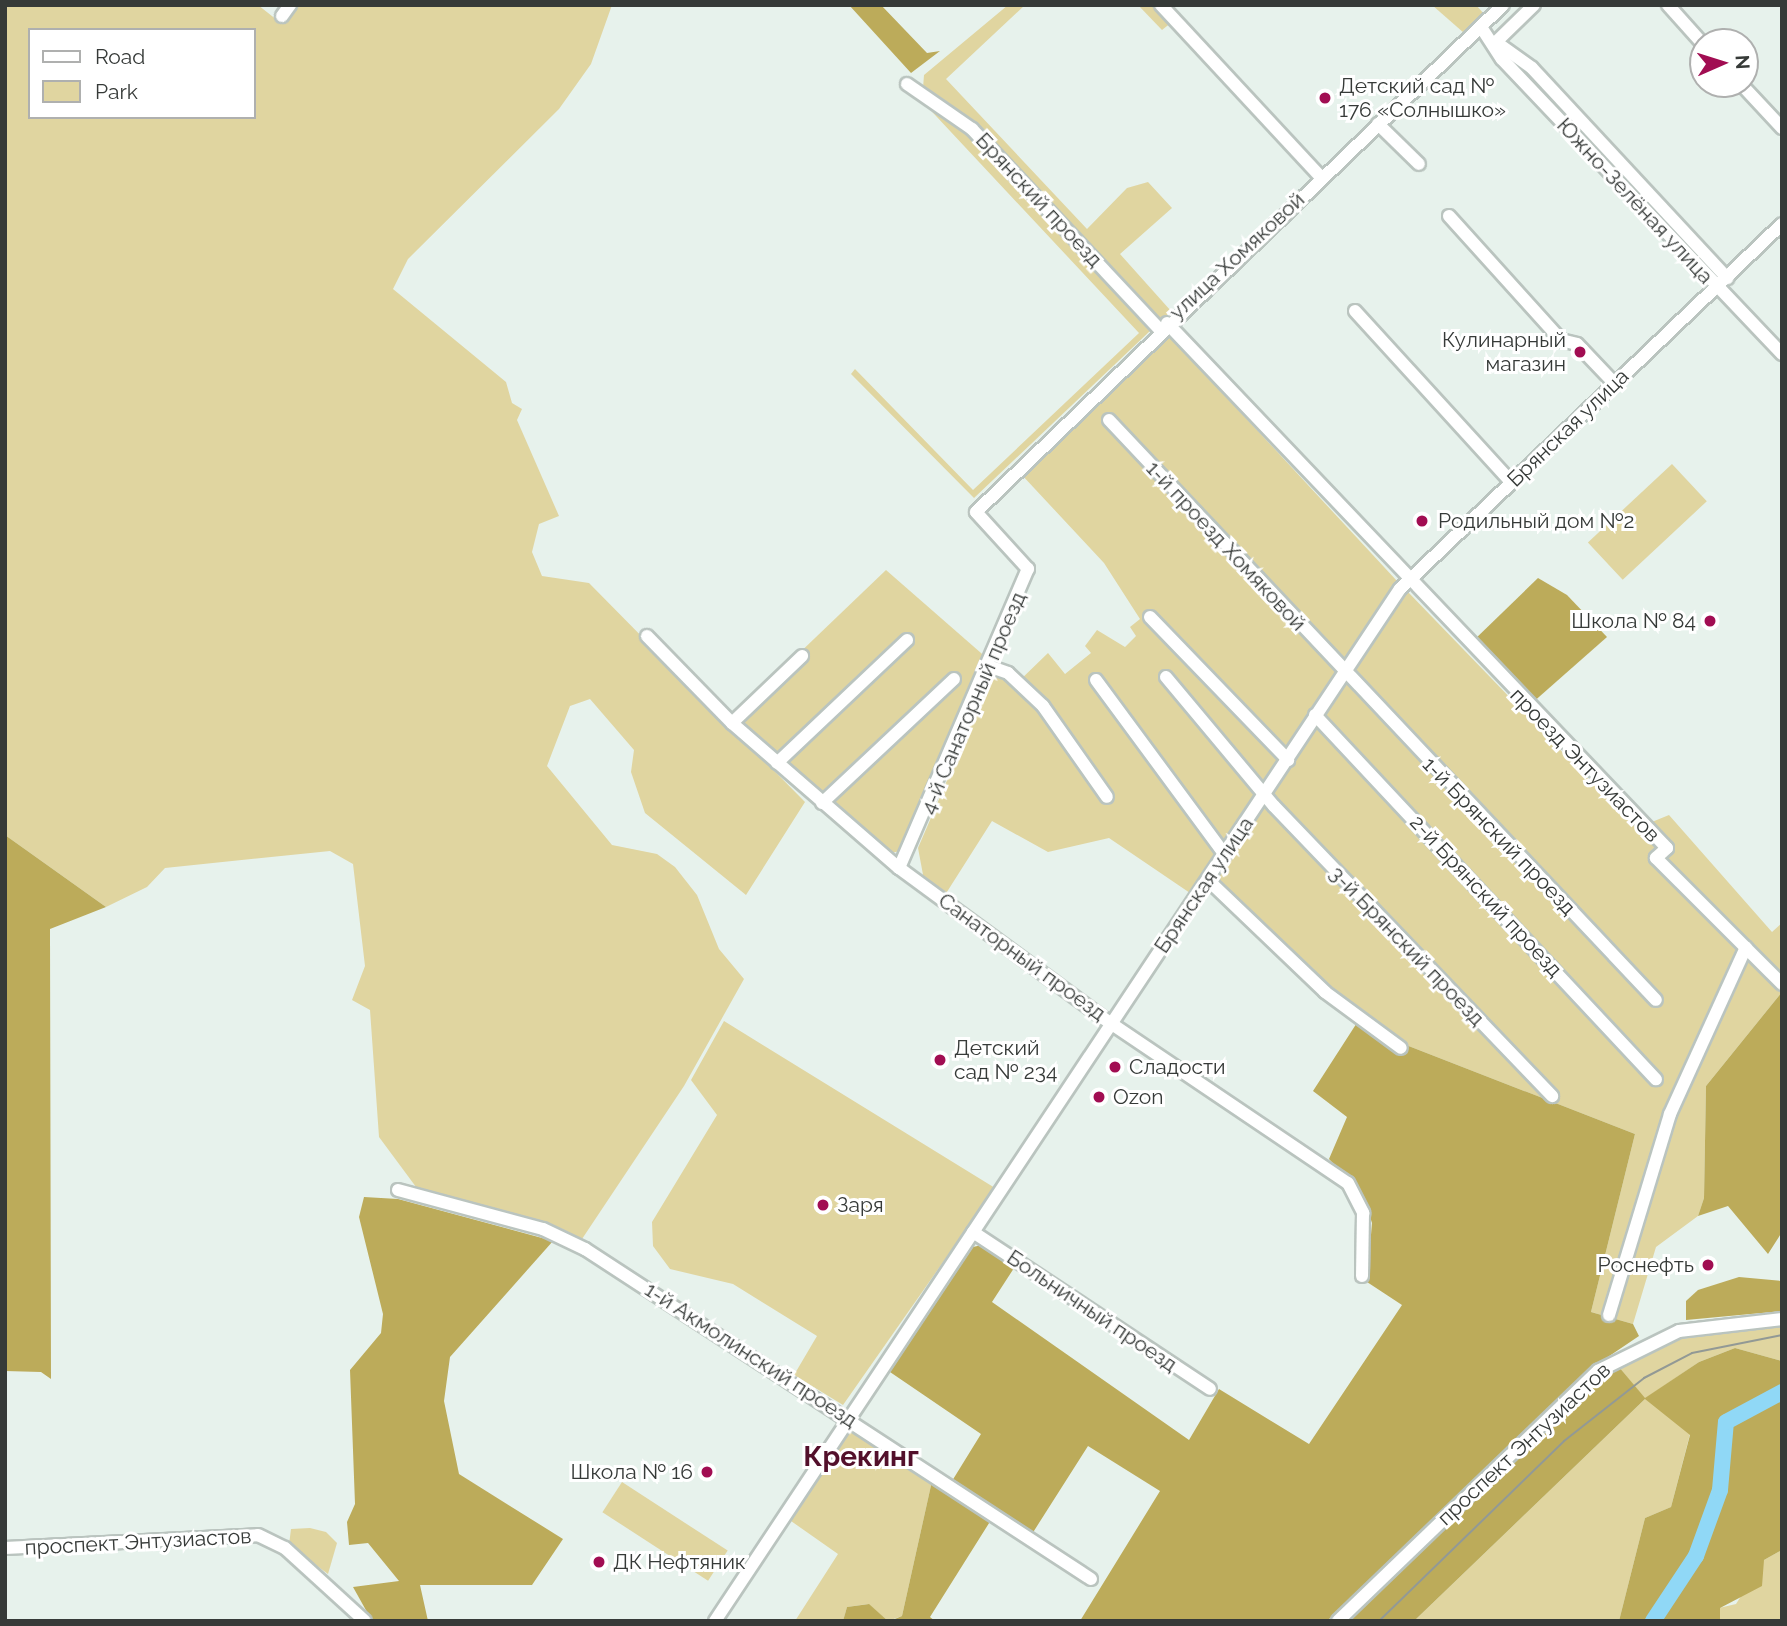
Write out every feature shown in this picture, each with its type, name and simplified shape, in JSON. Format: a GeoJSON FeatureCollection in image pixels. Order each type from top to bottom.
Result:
{"type":"FeatureCollection","features":[{"type":"Feature","properties":{"kind":"street"},"geometry":{"type":"LineString","coordinates":[[1161,5],[1321,177]]}},
{"type":"Feature","properties":{"kind":"street","name":"улица Хомяковой"},"geometry":{"type":"LineString","coordinates":[[975,512],[1163,326],[1503,5]]}},
{"type":"Feature","properties":{"kind":"street"},"geometry":{"type":"LineString","coordinates":[[1496,42],[1534,5]]}},
{"type":"Feature","properties":{"kind":"street"},"geometry":{"type":"LineString","coordinates":[[1668,5],[1689,28]]}},
{"type":"Feature","properties":{"kind":"street","name":"Южно-Зелёная улица"},"geometry":{"type":"LineString","coordinates":[[1484,24],[1496,42],[1502,59],[1782,354]]}},
{"type":"Feature","properties":{"kind":"street","name":"Южно-Зелёная улица"},"geometry":{"type":"LineString","coordinates":[[1496,42],[1532,68],[1727,278]]}},
{"type":"Feature","properties":{"kind":"street","name":"Брянский проезд"},"geometry":{"type":"LineString","coordinates":[[907,84],[972,129],[1406,580]]}},
{"type":"Feature","properties":{"kind":"street"},"geometry":{"type":"LineString","coordinates":[[1754,98],[1782,128]]}},
{"type":"Feature","properties":{"kind":"street"},"geometry":{"type":"LineString","coordinates":[[1378,124],[1419,164]]}},
{"type":"Feature","properties":{"kind":"street"},"geometry":{"type":"LineString","coordinates":[[1449,216],[1562,340],[1577,344],[1614,383]]}},
{"type":"Feature","properties":{"kind":"street","name":"Брянская улица"},"geometry":{"type":"LineString","coordinates":[[715,1621],[1406,580],[1782,224]]}},
{"type":"Feature","properties":{"kind":"street"},"geometry":{"type":"LineString","coordinates":[[1354,310],[1511,482]]}},
{"type":"Feature","properties":{"kind":"street","name":"1-й проезд Хомяковой"},"geometry":{"type":"LineString","coordinates":[[1109,420],[1343,673]]}},
{"type":"Feature","properties":{"kind":"street","name":"4-й Санаторный проезд"},"geometry":{"type":"LineString","coordinates":[[900,868],[991,667],[1028,569],[975,512]]}},
{"type":"Feature","properties":{"kind":"street","name":"проезд Энтузиастов"},"geometry":{"type":"LineString","coordinates":[[1406,580],[1667,848],[1656,858],[1746,947]]}},
{"type":"Feature","properties":{"kind":"street"},"geometry":{"type":"LineString","coordinates":[[1150,617],[1288,760]]}},
{"type":"Feature","properties":{"kind":"street","name":"Санаторный проезд"},"geometry":{"type":"LineString","coordinates":[[647,636],[732,723],[900,868],[1113,1024],[1348,1182],[1363,1213],[1363,1276]]}},
{"type":"Feature","properties":{"kind":"street"},"geometry":{"type":"LineString","coordinates":[[777,763],[907,640]]}},
{"type":"Feature","properties":{"kind":"street"},"geometry":{"type":"LineString","coordinates":[[732,723],[802,656]]}},
{"type":"Feature","properties":{"kind":"street"},"geometry":{"type":"LineString","coordinates":[[991,667],[1008,673],[1043,706],[1107,797]]}},
{"type":"Feature","properties":{"kind":"street","name":"1-й Брянский проезд"},"geometry":{"type":"LineString","coordinates":[[1343,673],[1656,999]]}},
{"type":"Feature","properties":{"kind":"street","name":"3-й Брянский проезд"},"geometry":{"type":"LineString","coordinates":[[1166,677],[1265,794],[1552,1096]]}},
{"type":"Feature","properties":{"kind":"street"},"geometry":{"type":"LineString","coordinates":[[822,803],[954,679]]}},
{"type":"Feature","properties":{"kind":"street"},"geometry":{"type":"LineString","coordinates":[[1096,680],[1225,855]]}},
{"type":"Feature","properties":{"kind":"street","name":"2-й Брянский проезд"},"geometry":{"type":"LineString","coordinates":[[1315,715],[1656,1079]]}},
{"type":"Feature","properties":{"kind":"street"},"geometry":{"type":"LineString","coordinates":[[1208,880],[1325,992],[1401,1048]]}},
{"type":"Feature","properties":{"kind":"street"},"geometry":{"type":"LineString","coordinates":[[1609,1315],[1670,1114],[1746,947],[1782,984]]}},
{"type":"Feature","properties":{"kind":"street","name":"1-й Акмолинский проезд"},"geometry":{"type":"LineString","coordinates":[[398,1190],[543,1229],[585,1249],[850,1418],[1091,1579]]}},
{"type":"Feature","properties":{"kind":"street","name":"Больничный проезд"},"geometry":{"type":"LineString","coordinates":[[974,1232],[1210,1389]]}},
{"type":"Feature","properties":{"kind":"street","name":"проспект Энтузиастов"},"geometry":{"type":"LineString","coordinates":[[1338,1621],[1598,1371],[1679,1331],[1782,1319]]}},
{"type":"Feature","properties":{"kind":"street","name":"проспект Энтузиастов"},"geometry":{"type":"LineString","coordinates":[[5,1548],[258,1535],[285,1548],[365,1621]]}},
{"type":"Feature","properties":{"kind":"green space"},"geometry":{"type":"Polygon","coordinates":[[[5,5],[258,5],[282,24],[296,5],[612,5],[591,64],[559,109],[408,259],[393,289],[506,382],[512,403],[522,409],[517,420],[559,516],[539,524],[532,552],[542,576],[589,583],[805,802],[746,895],[645,813],[631,772],[634,750],[590,699],[570,706],[547,766],[612,845],[657,854],[675,867],[697,895],[719,949],[744,979],[684,1086],[582,1239],[419,1191],[379,1137],[370,1010],[352,1000],[365,966],[353,864],[330,851],[165,868],[147,887],[106,907],[5,835],[5,5]]]}},
{"type":"Feature","properties":{"kind":"green space"},"geometry":{"type":"Polygon","coordinates":[[[1008,5],[1025,5],[946,79],[1087,229],[1127,188],[1148,182],[1172,208],[1120,254],[1171,311],[974,498],[851,374],[855,369],[973,490],[1139,333],[922,101],[924,75],[1008,5]]]}},
{"type":"Feature","properties":{"kind":"green space"},"geometry":{"type":"Polygon","coordinates":[[[1138,5],[1156,5],[1172,22],[1162,30],[1138,5]]]}},
{"type":"Feature","properties":{"kind":"green space"},"geometry":{"type":"Polygon","coordinates":[[[1432,5],[1476,5],[1485,15],[1464,33],[1432,5]]]}},
{"type":"Feature","properties":{"kind":"green space"},"geometry":{"type":"Polygon","coordinates":[[[1167,333],[1397,581],[1190,893],[1109,838],[1048,852],[992,821],[945,895],[924,880],[918,848],[997,664],[1016,684],[1048,653],[1065,674],[1091,653],[1085,646],[1097,630],[1125,647],[1136,636],[1130,627],[1140,619],[1104,563],[1021,474],[1167,333]]]}},
{"type":"Feature","properties":{"kind":"green space"},"geometry":{"type":"Polygon","coordinates":[[[1672,464],[1707,501],[1623,580],[1588,542],[1672,464]]]}},
{"type":"Feature","properties":{"kind":"green space"},"geometry":{"type":"Polygon","coordinates":[[[886,570],[989,660],[905,850],[891,853],[737,721],[742,708],[886,570]]]}},
{"type":"Feature","properties":{"kind":"green space"},"geometry":{"type":"Polygon","coordinates":[[[1408,592],[1625,817],[1647,824],[1669,815],[1772,932],[1782,923],[1782,992],[1706,1086],[1704,1198],[1698,1216],[1656,1247],[1633,1324],[1591,1312],[1635,1134],[1406,1045],[1326,987],[1212,881],[1408,592]]]}},
{"type":"Feature","properties":{"kind":"green space","name":"Заря"},"geometry":{"type":"Polygon","coordinates":[[[724,1021],[995,1188],[843,1405],[794,1375],[817,1336],[733,1284],[670,1269],[653,1246],[652,1222],[717,1115],[691,1080],[724,1021]]]}},
{"type":"Feature","properties":{"kind":"green space"},"geometry":{"type":"Polygon","coordinates":[[[1782,1326],[1782,1361],[1735,1348],[1699,1362],[1646,1398],[1690,1434],[1671,1507],[1645,1518],[1619,1621],[1414,1621],[1645,1399],[1619,1367],[1681,1339],[1782,1326]]]}},
{"type":"Feature","properties":{"kind":"green space"},"geometry":{"type":"Polygon","coordinates":[[[857,1432],[932,1481],[902,1616],[888,1621],[868,1604],[847,1607],[843,1621],[795,1621],[838,1554],[791,1521],[849,1433],[857,1432]]]}},
{"type":"Feature","properties":{"kind":"green space"},"geometry":{"type":"Polygon","coordinates":[[[622,1482],[728,1551],[708,1581],[602,1512],[622,1482]]]}},
{"type":"Feature","properties":{"kind":"green space"},"geometry":{"type":"Polygon","coordinates":[[[310,1528],[326,1532],[337,1543],[328,1574],[289,1545],[291,1529],[310,1528]]]}},
{"type":"Feature","properties":{"kind":"green space"},"geometry":{"type":"Polygon","coordinates":[[[1782,1550],[1782,1621],[1720,1621],[1719,1608],[1736,1604],[1764,1560],[1782,1550]]]}},
{"type":"Feature","properties":{"kind":"shaded area"},"geometry":{"type":"Polygon","coordinates":[[[849,5],[881,5],[927,53],[940,51],[911,73],[849,5]]]}},
{"type":"Feature","properties":{"kind":"shaded area"},"geometry":{"type":"Polygon","coordinates":[[[1538,578],[1567,595],[1607,637],[1531,704],[1472,642],[1538,578]]]}},
{"type":"Feature","properties":{"kind":"shaded area"},"geometry":{"type":"Polygon","coordinates":[[[5,835],[106,907],[50,929],[51,1379],[41,1372],[5,1371],[5,835]]]}},
{"type":"Feature","properties":{"kind":"shaded area"},"geometry":{"type":"Polygon","coordinates":[[[1782,992],[1782,1232],[1768,1254],[1728,1206],[1698,1216],[1704,1198],[1706,1086],[1782,992]]]}},
{"type":"Feature","properties":{"kind":"shaded area"},"geometry":{"type":"Polygon","coordinates":[[[1362,1015],[1406,1045],[1635,1134],[1591,1312],[1633,1324],[1639,1336],[1593,1367],[1327,1621],[1080,1621],[1160,1491],[1088,1446],[1032,1534],[952,1481],[981,1434],[890,1372],[973,1247],[986,1244],[1016,1265],[992,1302],[1189,1440],[1219,1389],[1309,1444],[1402,1305],[1367,1282],[1372,1223],[1363,1195],[1329,1159],[1347,1117],[1313,1091],[1362,1015]]]}},
{"type":"Feature","properties":{"kind":"shaded area"},"geometry":{"type":"Polygon","coordinates":[[[364,1197],[398,1199],[553,1241],[450,1357],[444,1401],[459,1474],[563,1539],[532,1585],[420,1585],[428,1621],[372,1621],[353,1587],[399,1581],[368,1543],[349,1545],[347,1522],[355,1504],[350,1370],[381,1333],[383,1314],[359,1217],[364,1197]]]}},
{"type":"Feature","properties":{"kind":"shaded area"},"geometry":{"type":"Polygon","coordinates":[[[1739,1277],[1782,1281],[1782,1311],[1686,1320],[1686,1301],[1698,1290],[1739,1277]]]}},
{"type":"Feature","properties":{"kind":"shaded area"},"geometry":{"type":"Polygon","coordinates":[[[1735,1348],[1782,1361],[1782,1550],[1764,1560],[1762,1586],[1720,1608],[1720,1621],[1619,1621],[1645,1518],[1671,1507],[1690,1435],[1645,1399],[1414,1621],[1347,1621],[1602,1377],[1619,1367],[1645,1398],[1699,1362],[1735,1348]]]}},
{"type":"Feature","properties":{"kind":"shaded area"},"geometry":{"type":"Polygon","coordinates":[[[932,1481],[991,1520],[930,1617],[935,1621],[890,1621],[902,1616],[932,1481]]]}},
{"type":"Feature","properties":{"kind":"shaded area"},"geometry":{"type":"Polygon","coordinates":[[[869,1604],[888,1621],[843,1621],[847,1607],[869,1604]]]}},
{"type":"Feature","properties":{"kind":"waterway"},"geometry":{"type":"LineString","coordinates":[[1653,1621],[1696,1556],[1720,1490],[1726,1422],[1782,1392]]}},
{"type":"Feature","properties":{"kind":"tram line"},"geometry":{"type":"LineString","coordinates":[[1379,1621],[1564,1441],[1644,1378],[1692,1353],[1782,1335]]}},
{"type":"Feature","properties":{"kind":"place","name":"Детский сад № 176 «Солнышко»"},"geometry":{"type":"Point","coordinates":[1325,98]}},
{"type":"Feature","properties":{"kind":"place","name":"Кулинарный магазин"},"geometry":{"type":"Point","coordinates":[1580,352]}},
{"type":"Feature","properties":{"kind":"place","name":"Родильный дом №2"},"geometry":{"type":"Point","coordinates":[1422,521]}},
{"type":"Feature","properties":{"kind":"place","name":"Школа № 84"},"geometry":{"type":"Point","coordinates":[1710,621]}},
{"type":"Feature","properties":{"kind":"place","name":"Детский сад № 234"},"geometry":{"type":"Point","coordinates":[940,1060]}},
{"type":"Feature","properties":{"kind":"place","name":"Сладости"},"geometry":{"type":"Point","coordinates":[1115,1067]}},
{"type":"Feature","properties":{"kind":"place","name":"Ozon"},"geometry":{"type":"Point","coordinates":[1099,1097]}},
{"type":"Feature","properties":{"kind":"place","name":"Заря"},"geometry":{"type":"Point","coordinates":[823,1205]}},
{"type":"Feature","properties":{"kind":"place","name":"Роснефть"},"geometry":{"type":"Point","coordinates":[1708,1265]}},
{"type":"Feature","properties":{"kind":"place","name":"Школа № 16"},"geometry":{"type":"Point","coordinates":[707,1472]}},
{"type":"Feature","properties":{"kind":"place","name":"ДК Нефтяник"},"geometry":{"type":"Point","coordinates":[599,1562]}},
{"type":"Feature","properties":{"kind":"district","name":"Крекинг"},"geometry":{"type":"Point","coordinates":[861,1457]}}]}
